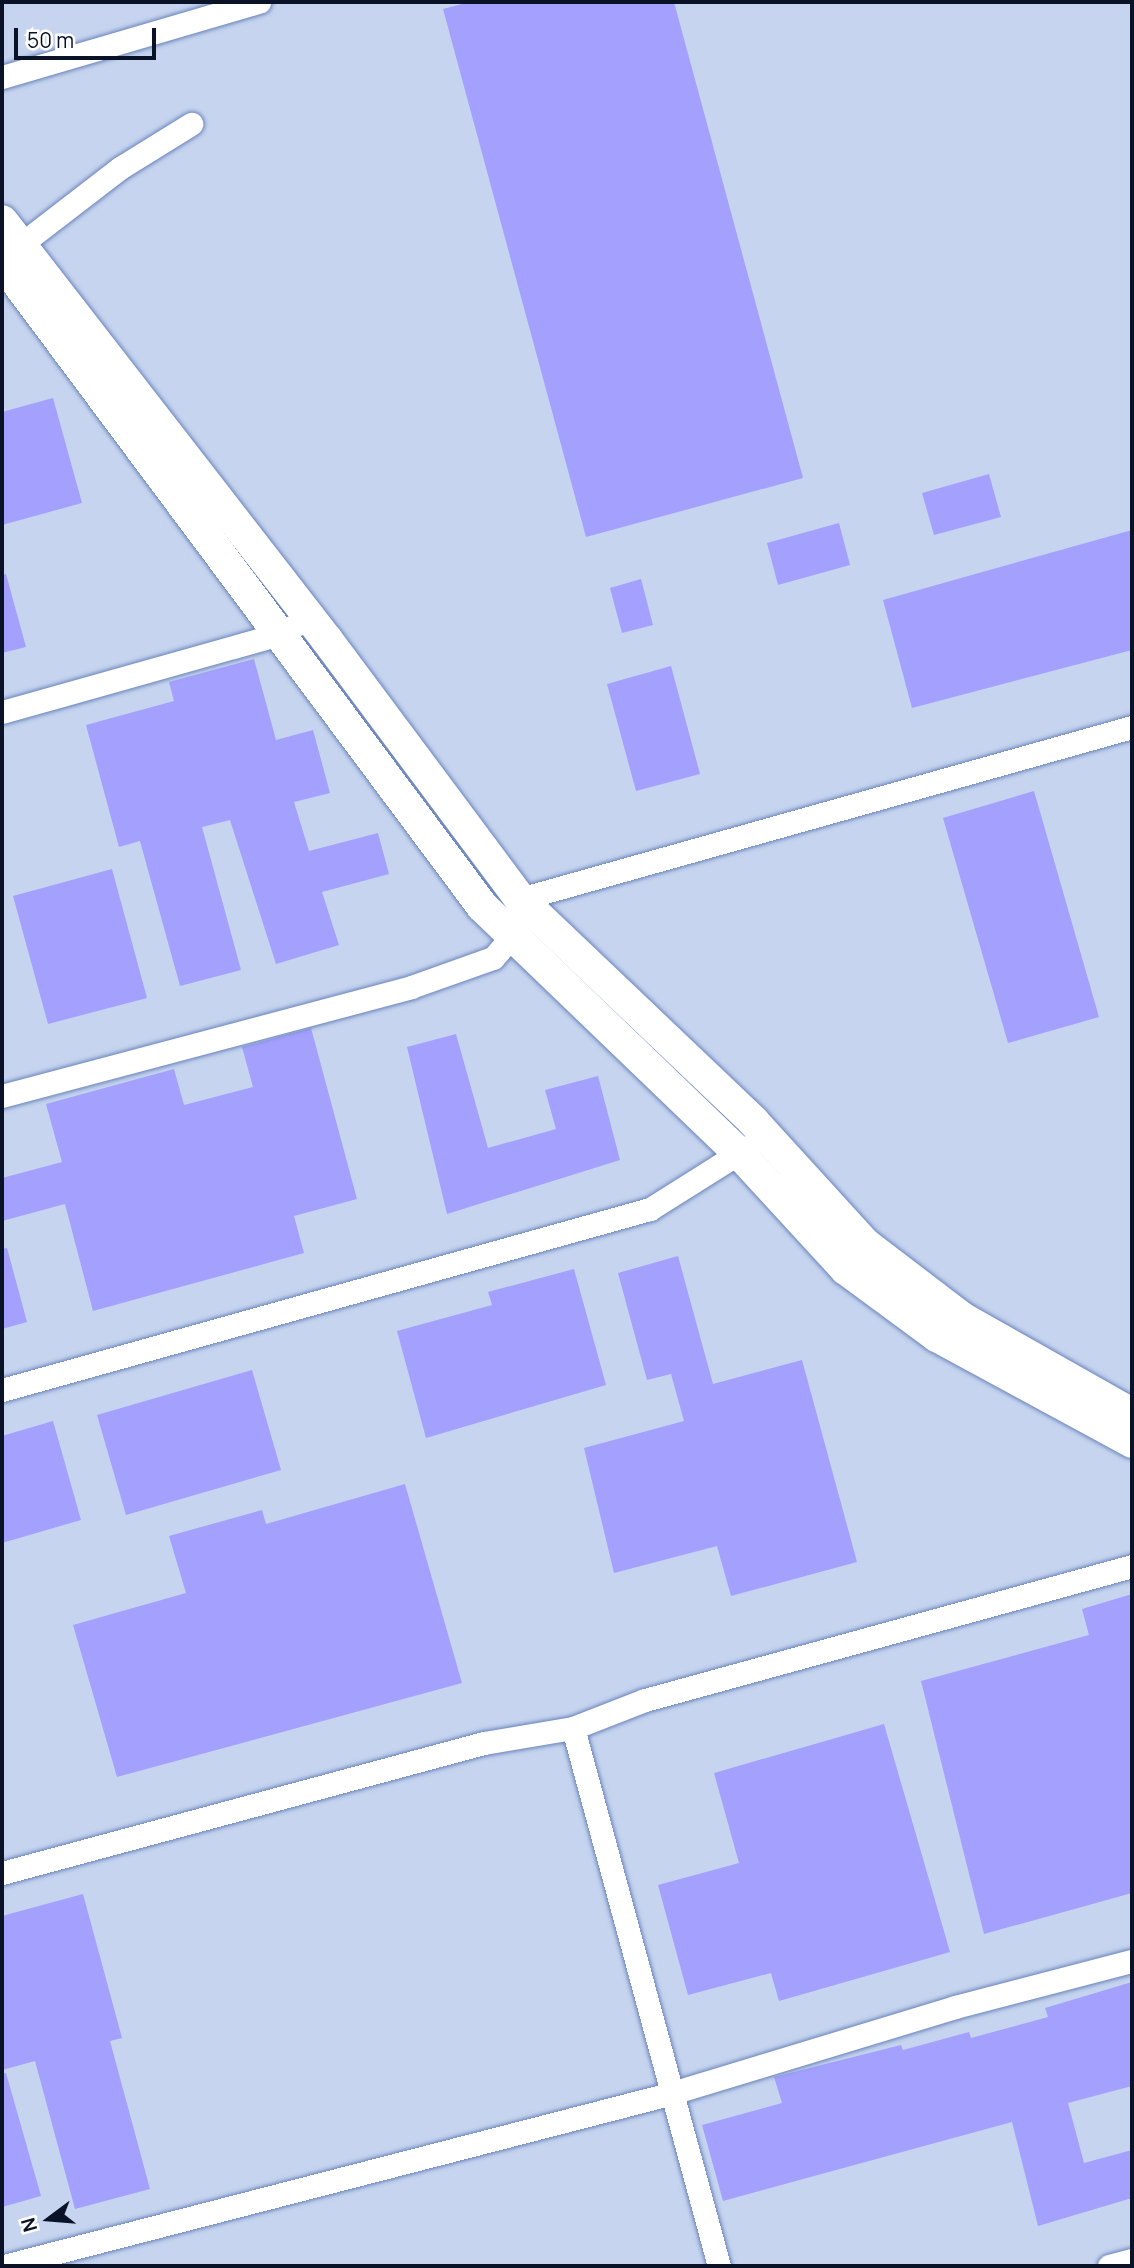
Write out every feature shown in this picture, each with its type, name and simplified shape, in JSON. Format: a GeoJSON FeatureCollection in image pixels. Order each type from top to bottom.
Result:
{"type":"FeatureCollection","features":[{"type":"Feature","properties":{"kind":"street"},"geometry":{"type":"LineString","coordinates":[[2,77],[259,2]]}},
{"type":"Feature","properties":{"kind":"street"},"geometry":{"type":"LineString","coordinates":[[8,242],[191,124]]}},
{"type":"Feature","properties":{"kind":"street"},"geometry":{"type":"LineString","coordinates":[[8,242],[310,618],[520,900],[764,1133],[865,1244],[962,1318],[1132,1414]]}},
{"type":"Feature","properties":{"kind":"street"},"geometry":{"type":"LineString","coordinates":[[8,242],[276,635],[482,906],[741,1155],[846,1269],[937,1336],[1132,1442]]}},
{"type":"Feature","properties":{"kind":"street"},"geometry":{"type":"LineString","coordinates":[[2,712],[276,635],[310,618]]}},
{"type":"Feature","properties":{"kind":"street"},"geometry":{"type":"LineString","coordinates":[[520,900],[1132,727]]}},
{"type":"Feature","properties":{"kind":"street"},"geometry":{"type":"LineString","coordinates":[[2,1096],[411,987],[493,958],[513,935],[520,900]]}},
{"type":"Feature","properties":{"kind":"street"},"geometry":{"type":"LineString","coordinates":[[2,1390],[650,1209],[741,1155],[764,1133]]}},
{"type":"Feature","properties":{"kind":"street"},"geometry":{"type":"LineString","coordinates":[[2,1873],[484,1743],[573,1728],[645,1700],[1132,1566]]}},
{"type":"Feature","properties":{"kind":"street"},"geometry":{"type":"LineString","coordinates":[[573,1728],[669,2094],[719,2266]]}},
{"type":"Feature","properties":{"kind":"street"},"geometry":{"type":"LineString","coordinates":[[4,2266],[669,2094],[955,2007],[1132,1961]]}},
{"type":"Feature","properties":{"kind":"street"},"geometry":{"type":"LineString","coordinates":[[1109,2266],[1132,2260]]}},
{"type":"Feature","properties":{"kind":"shaded area"},"geometry":{"type":"Polygon","coordinates":[[[2,2],[1132,2],[1132,2266],[2,2266],[2,2]]]}},
{"type":"Feature","properties":{"kind":"building"},"geometry":{"type":"Polygon","coordinates":[[[470,2],[674,2],[803,478],[586,537],[443,9],[470,2]]]}},
{"type":"Feature","properties":{"kind":"building"},"geometry":{"type":"Polygon","coordinates":[[[53,398],[82,503],[2,525],[2,412],[53,398]]]}},
{"type":"Feature","properties":{"kind":"building"},"geometry":{"type":"Polygon","coordinates":[[[989,474],[1001,517],[934,535],[922,493],[989,474]]]}},
{"type":"Feature","properties":{"kind":"building"},"geometry":{"type":"Polygon","coordinates":[[[839,523],[850,565],[778,585],[767,543],[839,523]]]}},
{"type":"Feature","properties":{"kind":"building"},"geometry":{"type":"Polygon","coordinates":[[[1132,530],[1132,650],[912,708],[883,600],[1132,530]]]}},
{"type":"Feature","properties":{"kind":"building"},"geometry":{"type":"Polygon","coordinates":[[[6,574],[26,647],[2,653],[2,575],[6,574]]]}},
{"type":"Feature","properties":{"kind":"building"},"geometry":{"type":"Polygon","coordinates":[[[641,579],[653,625],[622,633],[610,588],[641,579]]]}},
{"type":"Feature","properties":{"kind":"building"},"geometry":{"type":"Polygon","coordinates":[[[254,659],[276,740],[313,730],[330,793],[294,802],[309,851],[378,833],[389,874],[322,892],[339,945],[276,964],[230,820],[202,827],[241,970],[180,986],[140,841],[119,847],[86,725],[174,701],[169,682],[254,659]]]}},
{"type":"Feature","properties":{"kind":"building"},"geometry":{"type":"Polygon","coordinates":[[[671,666],[700,774],[636,791],[607,684],[671,666]]]}},
{"type":"Feature","properties":{"kind":"building"},"geometry":{"type":"Polygon","coordinates":[[[1034,791],[1099,1017],[1008,1043],[943,818],[1034,791]]]}},
{"type":"Feature","properties":{"kind":"building"},"geometry":{"type":"Polygon","coordinates":[[[112,869],[147,998],[48,1024],[13,896],[112,869]]]}},
{"type":"Feature","properties":{"kind":"building"},"geometry":{"type":"Polygon","coordinates":[[[311,1028],[357,1199],[294,1216],[304,1253],[93,1311],[65,1204],[2,1221],[2,1178],[62,1162],[46,1104],[174,1069],[184,1105],[253,1087],[242,1047],[311,1028]]]}},
{"type":"Feature","properties":{"kind":"building"},"geometry":{"type":"Polygon","coordinates":[[[456,1034],[488,1148],[556,1129],[545,1090],[598,1076],[620,1160],[447,1214],[407,1047],[456,1034]]]}},
{"type":"Feature","properties":{"kind":"building"},"geometry":{"type":"Polygon","coordinates":[[[7,1248],[27,1322],[2,1329],[2,1249],[7,1248]]]}},
{"type":"Feature","properties":{"kind":"building"},"geometry":{"type":"Polygon","coordinates":[[[678,1256],[713,1384],[802,1360],[857,1562],[731,1596],[717,1546],[614,1573],[584,1448],[684,1421],[671,1374],[647,1380],[618,1273],[678,1256]]]}},
{"type":"Feature","properties":{"kind":"building"},"geometry":{"type":"Polygon","coordinates":[[[574,1269],[606,1385],[426,1438],[397,1331],[492,1305],[488,1292],[574,1269]]]}},
{"type":"Feature","properties":{"kind":"building"},"geometry":{"type":"Polygon","coordinates":[[[252,1370],[281,1470],[126,1515],[97,1415],[252,1370]]]}},
{"type":"Feature","properties":{"kind":"building"},"geometry":{"type":"Polygon","coordinates":[[[53,1421],[81,1520],[2,1543],[2,1436],[53,1421]]]}},
{"type":"Feature","properties":{"kind":"building"},"geometry":{"type":"Polygon","coordinates":[[[405,1484],[462,1683],[117,1777],[73,1625],[186,1593],[169,1536],[262,1510],[266,1524],[405,1484]]]}},
{"type":"Feature","properties":{"kind":"building"},"geometry":{"type":"Polygon","coordinates":[[[1132,1594],[1132,1893],[984,1934],[921,1681],[1089,1635],[1082,1609],[1132,1594]]]}},
{"type":"Feature","properties":{"kind":"building"},"geometry":{"type":"Polygon","coordinates":[[[884,1724],[950,1952],[779,2001],[771,1973],[688,1995],[658,1885],[739,1863],[714,1773],[884,1724]]]}},
{"type":"Feature","properties":{"kind":"building"},"geometry":{"type":"Polygon","coordinates":[[[83,1894],[122,2038],[110,2041],[150,2189],[75,2209],[35,2061],[2,2070],[2,1916],[83,1894]]]}},
{"type":"Feature","properties":{"kind":"building"},"geometry":{"type":"Polygon","coordinates":[[[1132,1982],[1132,2086],[1068,2103],[1084,2163],[1132,2150],[1132,2198],[1038,2226],[1012,2122],[723,2201],[702,2125],[782,2103],[774,2077],[901,2045],[903,2050],[969,2032],[971,2038],[1048,2017],[1045,2008],[1132,1982]]]}},
{"type":"Feature","properties":{"kind":"building"},"geometry":{"type":"Polygon","coordinates":[[[6,2073],[41,2196],[2,2207],[2,2074],[6,2073]]]}}]}
